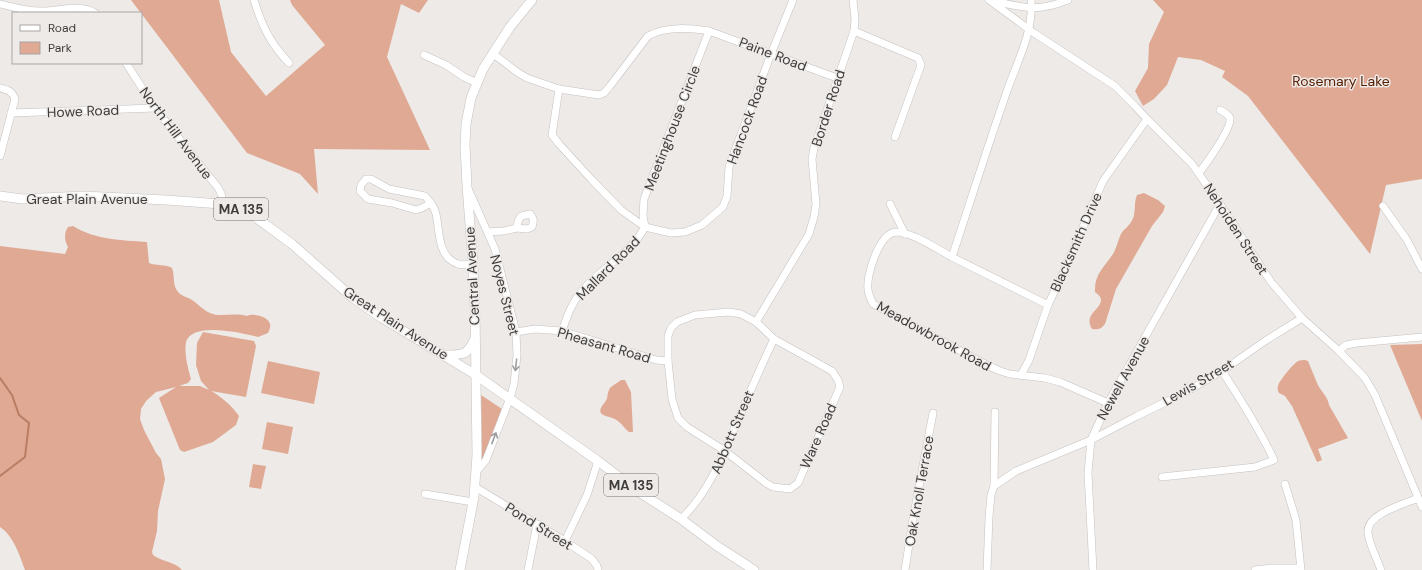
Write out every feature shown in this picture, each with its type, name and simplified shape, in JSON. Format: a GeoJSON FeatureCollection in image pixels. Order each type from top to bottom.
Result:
{"type":"FeatureCollection","features":[{"type":"Feature","properties":{"kind":"main road","name":"Central Avenue"},"geometry":{"type":"LineString","coordinates":[[460,570],[473,502],[476,472],[476,338],[473,264],[465,145],[466,124],[471,98],[492,53],[532,0]]}},
{"type":"Feature","properties":{"kind":"main road","name":"Great Plain Avenue"},"geometry":{"type":"LineString","coordinates":[[0,196],[23,199],[103,196],[221,204],[246,212],[292,244],[353,298],[382,318],[476,374],[639,492],[681,519],[717,546],[754,570]]}},
{"type":"Feature","properties":{"kind":"main road"},"geometry":{"type":"LineString","coordinates":[[445,355],[458,355],[466,353],[476,338]]}},
{"type":"Feature","properties":{"kind":"street"},"geometry":{"type":"LineString","coordinates":[[254,0],[266,34],[289,63]]}},
{"type":"Feature","properties":{"kind":"street","name":"Hancock Road"},"geometry":{"type":"LineString","coordinates":[[645,227],[671,233],[685,232],[702,225],[723,207],[727,196],[729,167],[771,54],[793,0]]}},
{"type":"Feature","properties":{"kind":"street","name":"Border Road"},"geometry":{"type":"LineString","coordinates":[[756,322],[809,234],[816,204],[812,159],[814,148],[854,31],[855,19],[853,0]]}},
{"type":"Feature","properties":{"kind":"street"},"geometry":{"type":"LineString","coordinates":[[990,0],[1032,8],[1055,5],[1068,0]]}},
{"type":"Feature","properties":{"kind":"street","name":"Nehoiden Street"},"geometry":{"type":"LineString","coordinates":[[990,0],[1029,29],[1115,86],[1136,106],[1199,173],[1271,282],[1302,318],[1339,351],[1371,386],[1422,507]]}},
{"type":"Feature","properties":{"kind":"street"},"geometry":{"type":"LineString","coordinates":[[952,257],[1006,93],[1029,29],[1032,8],[1031,0]]}},
{"type":"Feature","properties":{"kind":"street"},"geometry":{"type":"LineString","coordinates":[[0,4],[39,11],[82,8],[94,12]]}},
{"type":"Feature","properties":{"kind":"street"},"geometry":{"type":"LineString","coordinates":[[492,53],[516,72],[527,78],[559,89],[599,95],[604,93],[610,86],[648,36],[656,31],[682,28],[709,31]]}},
{"type":"Feature","properties":{"kind":"street","name":"Paine Road"},"geometry":{"type":"LineString","coordinates":[[709,31],[837,78]]}},
{"type":"Feature","properties":{"kind":"street","name":"Meetinghouse Circle"},"geometry":{"type":"LineString","coordinates":[[645,227],[643,216],[644,199],[709,31]]}},
{"type":"Feature","properties":{"kind":"street"},"geometry":{"type":"LineString","coordinates":[[854,31],[918,58],[921,65],[895,137]]}},
{"type":"Feature","properties":{"kind":"street"},"geometry":{"type":"LineString","coordinates":[[424,55],[446,65],[464,77],[477,83]]}},
{"type":"Feature","properties":{"kind":"street","name":"North Hill Avenue"},"geometry":{"type":"LineString","coordinates":[[127,64],[155,108],[219,189],[222,196],[221,204]]}},
{"type":"Feature","properties":{"kind":"street"},"geometry":{"type":"LineString","coordinates":[[0,88],[13,93],[15,99],[0,156]]}},
{"type":"Feature","properties":{"kind":"street"},"geometry":{"type":"LineString","coordinates":[[559,89],[552,135],[621,210],[645,227]]}},
{"type":"Feature","properties":{"kind":"street","name":"Howe Road"},"geometry":{"type":"LineString","coordinates":[[12,113],[155,108]]}},
{"type":"Feature","properties":{"kind":"street"},"geometry":{"type":"LineString","coordinates":[[1199,173],[1216,148],[1228,126],[1230,119],[1220,110]]}},
{"type":"Feature","properties":{"kind":"street","name":"Blacksmith Drive"},"geometry":{"type":"LineString","coordinates":[[1021,375],[1029,360],[1048,305],[1103,181],[1147,119]]}},
{"type":"Feature","properties":{"kind":"street"},"geometry":{"type":"LineString","coordinates":[[431,203],[416,210],[392,203],[368,199],[360,191],[361,184],[366,179],[371,179],[389,189],[425,196],[431,203],[436,215],[442,250],[452,261],[459,265],[473,264]]}},
{"type":"Feature","properties":{"kind":"street","name":"Noyes Street"},"geometry":{"type":"LineString","coordinates":[[467,186],[488,232],[496,255],[516,332],[517,355],[516,372],[510,398],[486,460],[476,472]]}},
{"type":"Feature","properties":{"kind":"street"},"geometry":{"type":"LineString","coordinates":[[890,204],[905,234],[1048,305]]}},
{"type":"Feature","properties":{"kind":"street","name":"Newell Avenue"},"geometry":{"type":"LineString","coordinates":[[1093,570],[1088,472],[1091,440],[1095,428],[1220,204]]}},
{"type":"Feature","properties":{"kind":"street"},"geometry":{"type":"LineString","coordinates":[[1383,206],[1407,240],[1422,269]]}},
{"type":"Feature","properties":{"kind":"street","name":"Mallard Road"},"geometry":{"type":"LineString","coordinates":[[562,331],[570,309],[581,292],[590,282],[639,239],[645,227]]}},
{"type":"Feature","properties":{"kind":"street"},"geometry":{"type":"LineString","coordinates":[[488,232],[517,228]]}},
{"type":"Feature","properties":{"kind":"street","name":"Meadowbrook Road"},"geometry":{"type":"LineString","coordinates":[[905,234],[896,232],[890,234],[879,245],[869,274],[868,283],[868,290],[873,304],[1000,371],[1030,377],[1045,378],[1060,382],[1108,403]]}},
{"type":"Feature","properties":{"kind":"street"},"geometry":{"type":"LineString","coordinates":[[725,451],[687,427],[678,418],[672,399],[668,361],[668,336],[671,328],[677,322],[695,316],[729,312],[741,314],[756,322],[774,339]]}},
{"type":"Feature","properties":{"kind":"street","name":"Lewis Street"},"geometry":{"type":"LineString","coordinates":[[994,486],[1016,471],[1091,440],[1186,392],[1222,371],[1265,341],[1302,318]]}},
{"type":"Feature","properties":{"kind":"street","name":"Pheasant Road"},"geometry":{"type":"LineString","coordinates":[[516,332],[535,330],[562,331],[656,360],[668,361]]}},
{"type":"Feature","properties":{"kind":"street"},"geometry":{"type":"LineString","coordinates":[[1339,351],[1346,345],[1422,337]]}},
{"type":"Feature","properties":{"kind":"street","name":"Ware Road"},"geometry":{"type":"LineString","coordinates":[[725,451],[766,483],[774,487],[790,490],[798,483],[840,388],[838,380],[832,371],[774,339]]}},
{"type":"Feature","properties":{"kind":"street","name":"Abbott Street"},"geometry":{"type":"LineString","coordinates":[[681,519],[693,508],[717,471],[758,371],[774,339]]}},
{"type":"Feature","properties":{"kind":"street"},"geometry":{"type":"LineString","coordinates":[[1162,477],[1255,467],[1274,460],[1262,434],[1222,371]]}},
{"type":"Feature","properties":{"kind":"street","name":"Oak Knoll Terrace"},"geometry":{"type":"LineString","coordinates":[[905,570],[933,412]]}},
{"type":"Feature","properties":{"kind":"street"},"geometry":{"type":"LineString","coordinates":[[987,570],[988,517],[991,495],[994,486],[995,412]]}},
{"type":"Feature","properties":{"kind":"street"},"geometry":{"type":"LineString","coordinates":[[565,541],[586,495],[598,461]]}},
{"type":"Feature","properties":{"kind":"street"},"geometry":{"type":"LineString","coordinates":[[1255,570],[1300,569],[1296,520],[1285,484]]}},
{"type":"Feature","properties":{"kind":"street","name":"Pond Street"},"geometry":{"type":"LineString","coordinates":[[475,487],[592,559],[598,570]]}},
{"type":"Feature","properties":{"kind":"street"},"geometry":{"type":"LineString","coordinates":[[426,494],[473,502]]}},
{"type":"Feature","properties":{"kind":"street"},"geometry":{"type":"LineString","coordinates":[[1381,570],[1371,543],[1368,526],[1372,519],[1384,512],[1418,498]]}},
{"type":"Feature","properties":{"kind":"street"},"geometry":{"type":"LineString","coordinates":[[528,570],[537,524]]}},
{"type":"Feature","properties":{"kind":"green space"},"geometry":{"type":"Polygon","coordinates":[[[131,0],[219,0],[231,52],[266,96],[325,45],[292,5],[290,0],[428,0],[419,13],[401,4],[387,57],[430,150],[314,149],[318,194],[300,174],[247,153],[142,15],[142,12],[140,12],[131,0]]]}},
{"type":"Feature","properties":{"kind":"green space","name":"Rosemary Lake"},"geometry":{"type":"Polygon","coordinates":[[[1153,0],[1422,0],[1422,179],[1386,185],[1370,254],[1248,96],[1222,77],[1225,71],[1201,60],[1178,57],[1167,85],[1154,99],[1143,106],[1135,91],[1148,68],[1149,44],[1164,12],[1153,0]]]}},
{"type":"Feature","properties":{"kind":"green space"},"geometry":{"type":"Polygon","coordinates":[[[1144,193],[1158,200],[1165,206],[1163,212],[1152,226],[1116,289],[1105,324],[1099,329],[1092,329],[1090,324],[1091,316],[1100,304],[1101,300],[1100,296],[1095,292],[1096,281],[1103,267],[1116,249],[1121,234],[1133,219],[1137,195],[1144,193]]]}},
{"type":"Feature","properties":{"kind":"green space"},"geometry":{"type":"Polygon","coordinates":[[[73,226],[82,231],[100,237],[147,242],[149,263],[172,268],[176,289],[181,295],[192,300],[207,312],[223,315],[256,315],[263,317],[269,321],[270,324],[268,333],[258,337],[230,331],[207,330],[190,336],[186,342],[186,356],[191,379],[188,383],[179,386],[200,386],[209,390],[201,381],[196,365],[197,343],[203,332],[254,341],[256,346],[246,397],[211,391],[233,408],[239,416],[236,425],[213,442],[184,452],[180,450],[159,398],[176,387],[156,392],[146,401],[141,409],[140,419],[156,453],[161,459],[165,479],[158,511],[157,531],[152,552],[153,555],[179,567],[182,570],[25,570],[12,540],[0,527],[0,246],[65,254],[68,247],[65,234],[68,227],[73,226]]]}},
{"type":"Feature","properties":{"kind":"green space"},"geometry":{"type":"Polygon","coordinates":[[[1422,344],[1422,421],[1390,345],[1422,344]]]}},
{"type":"Feature","properties":{"kind":"green space"},"geometry":{"type":"Polygon","coordinates":[[[268,361],[320,372],[314,404],[261,393],[268,361]]]}},
{"type":"Feature","properties":{"kind":"green space"},"geometry":{"type":"Polygon","coordinates":[[[1298,361],[1308,361],[1318,386],[1327,399],[1348,438],[1318,449],[1322,460],[1317,462],[1292,406],[1285,396],[1279,393],[1278,389],[1281,380],[1293,365],[1298,361]]]}},
{"type":"Feature","properties":{"kind":"green space"},"geometry":{"type":"Polygon","coordinates":[[[621,380],[625,380],[631,392],[633,432],[629,432],[618,421],[603,415],[600,411],[607,399],[610,388],[621,380]]]}},
{"type":"Feature","properties":{"kind":"green space"},"geometry":{"type":"Polygon","coordinates":[[[481,395],[502,409],[482,461],[481,395]]]}},
{"type":"Feature","properties":{"kind":"green space"},"geometry":{"type":"Polygon","coordinates":[[[267,422],[293,427],[288,454],[262,449],[267,422]]]}},
{"type":"Feature","properties":{"kind":"green space"},"geometry":{"type":"Polygon","coordinates":[[[253,464],[266,466],[261,489],[249,487],[253,464]]]}},
{"type":"Feature","properties":{"kind":"waterway"},"geometry":{"type":"LineString","coordinates":[[0,378],[12,395],[19,415],[29,423],[25,457],[0,476]]}}]}
